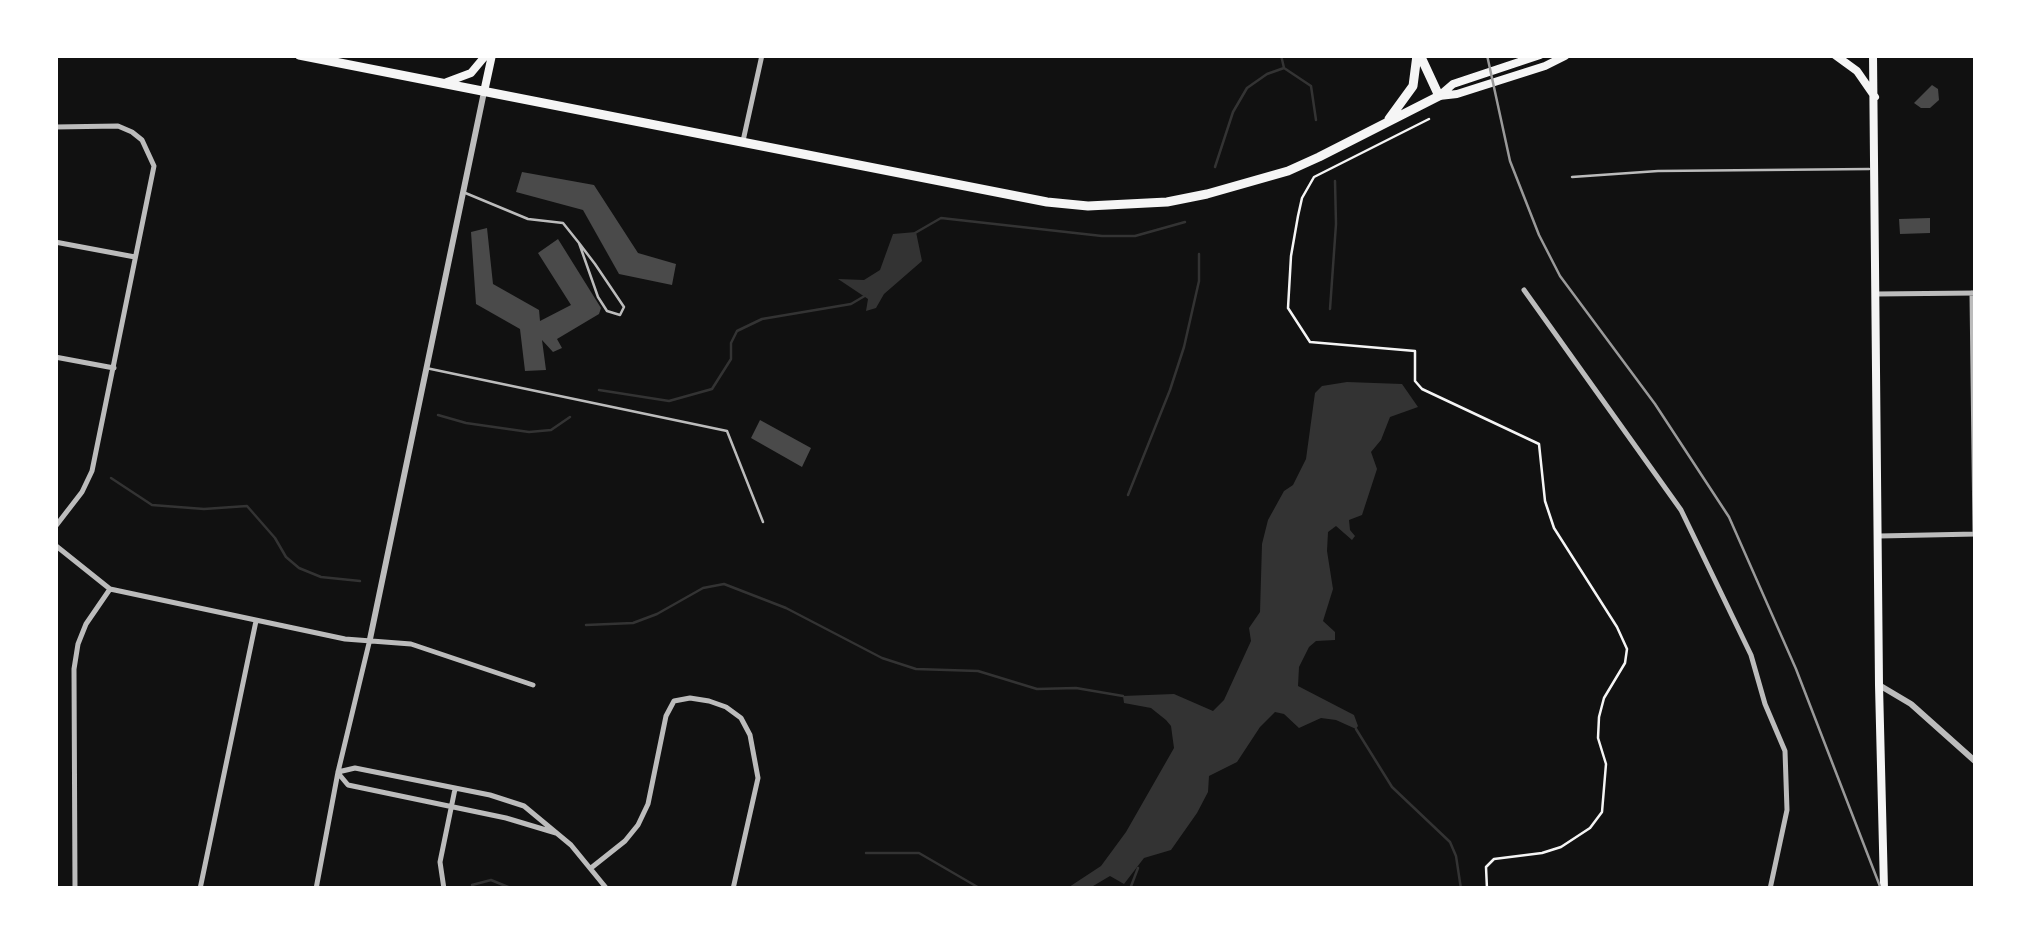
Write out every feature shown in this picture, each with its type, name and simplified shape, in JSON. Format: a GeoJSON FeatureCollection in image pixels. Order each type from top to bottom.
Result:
{"type":"FeatureCollection","features":[{"type":"Feature","properties":{"kind":"highway"},"geometry":{"type":"LineString","coordinates":[[299,55],[1047,202],[1122,206],[1185,199],[1246,184],[1318,157],[1439,96],[1418,55]]}},
{"type":"Feature","properties":{"kind":"highway"},"geometry":{"type":"LineString","coordinates":[[1387,121],[1413,86],[1418,55]]}},
{"type":"Feature","properties":{"kind":"main road"},"geometry":{"type":"LineString","coordinates":[[440,83],[471,74],[489,55]]}},
{"type":"Feature","properties":{"kind":"main road"},"geometry":{"type":"LineString","coordinates":[[484,92],[489,55]]}},
{"type":"Feature","properties":{"kind":"main road"},"geometry":{"type":"LineString","coordinates":[[1439,96],[1453,84],[1540,55]]}},
{"type":"Feature","properties":{"kind":"main road"},"geometry":{"type":"LineString","coordinates":[[1554,55],[1567,55]]}},
{"type":"Feature","properties":{"kind":"main road"},"geometry":{"type":"LineString","coordinates":[[1439,96],[1458,94],[1567,55]]}},
{"type":"Feature","properties":{"kind":"main road"},"geometry":{"type":"LineString","coordinates":[[1835,55],[1857,71],[1875,96]]}},
{"type":"Feature","properties":{"kind":"main road"},"geometry":{"type":"LineString","coordinates":[[1873,55],[1884,889]]}},
{"type":"Feature","properties":{"kind":"street"},"geometry":{"type":"LineString","coordinates":[[742,144],[762,55]]}},
{"type":"Feature","properties":{"kind":"street"},"geometry":{"type":"LineString","coordinates":[[828,55],[881,55]]}},
{"type":"Feature","properties":{"kind":"street"},"geometry":{"type":"LineString","coordinates":[[316,889],[484,92]]}},
{"type":"Feature","properties":{"kind":"street"},"geometry":{"type":"LineString","coordinates":[[55,127],[118,126],[142,140],[154,166],[89,482],[55,527]]}},
{"type":"Feature","properties":{"kind":"street"},"geometry":{"type":"LineString","coordinates":[[55,242],[136,258]]}},
{"type":"Feature","properties":{"kind":"street"},"geometry":{"type":"LineString","coordinates":[[1524,290],[1681,510],[1751,655],[1765,704],[1785,751],[1786,810],[1770,889]]}},
{"type":"Feature","properties":{"kind":"street"},"geometry":{"type":"LineString","coordinates":[[1876,294],[1974,293],[1975,534],[1879,536]]}},
{"type":"Feature","properties":{"kind":"street"},"geometry":{"type":"LineString","coordinates":[[55,357],[114,368]]}},
{"type":"Feature","properties":{"kind":"street"},"geometry":{"type":"LineString","coordinates":[[55,545],[110,589],[345,640],[410,644],[533,685]]}},
{"type":"Feature","properties":{"kind":"street"},"geometry":{"type":"LineString","coordinates":[[76,889],[74,669],[86,624],[110,589]]}},
{"type":"Feature","properties":{"kind":"street"},"geometry":{"type":"LineString","coordinates":[[200,889],[256,621]]}},
{"type":"Feature","properties":{"kind":"street"},"geometry":{"type":"LineString","coordinates":[[1879,686],[1911,704],[1976,762]]}},
{"type":"Feature","properties":{"kind":"street"},"geometry":{"type":"LineString","coordinates":[[591,868],[638,826],[648,804],[666,716],[674,700],[690,698],[726,706],[741,718],[750,734],[758,778],[733,889]]}},
{"type":"Feature","properties":{"kind":"street"},"geometry":{"type":"LineString","coordinates":[[338,772],[354,768],[524,806],[558,834],[607,889]]}},
{"type":"Feature","properties":{"kind":"street"},"geometry":{"type":"LineString","coordinates":[[338,772],[348,785],[517,820],[558,834]]}},
{"type":"Feature","properties":{"kind":"street"},"geometry":{"type":"LineString","coordinates":[[444,889],[440,862],[455,789]]}},
{"type":"Feature","properties":{"kind":"lane"},"geometry":{"type":"LineString","coordinates":[[1572,177],[1658,171],[1876,169]]}},
{"type":"Feature","properties":{"kind":"lane"},"geometry":{"type":"LineString","coordinates":[[462,191],[528,219],[563,223],[579,243],[624,306],[620,315],[607,311],[598,297],[579,243]]}},
{"type":"Feature","properties":{"kind":"lane"},"geometry":{"type":"LineString","coordinates":[[425,368],[728,430],[763,522]]}},
{"type":"Feature","properties":{"kind":"path"},"geometry":{"type":"LineString","coordinates":[[1429,119],[1314,178],[1302,198],[1288,308],[1306,340],[1414,351],[1415,381],[1422,388],[1538,444],[1545,501],[1554,528],[1617,627],[1627,656],[1598,717],[1598,738],[1606,764],[1602,812],[1590,828],[1561,847],[1494,859],[1486,868],[1486,889]]}},
{"type":"Feature","properties":{"kind":"shaded area"},"geometry":{"type":"Polygon","coordinates":[[[916,232],[922,261],[884,294],[876,308],[866,311],[868,299],[838,279],[864,280],[880,270],[893,234],[916,232]]]}},
{"type":"Feature","properties":{"kind":"shaded area"},"geometry":{"type":"Polygon","coordinates":[[[1347,382],[1402,384],[1418,407],[1390,417],[1381,440],[1371,452],[1377,469],[1362,515],[1349,520],[1355,536],[1352,540],[1336,526],[1328,532],[1333,589],[1323,621],[1335,632],[1335,640],[1316,641],[1299,667],[1298,686],[1354,715],[1358,726],[1356,729],[1321,718],[1299,728],[1284,714],[1275,712],[1237,762],[1209,776],[1208,792],[1171,850],[1144,858],[1124,884],[1110,876],[1088,889],[1066,889],[1101,866],[1126,832],[1174,748],[1171,726],[1166,720],[1151,708],[1124,703],[1123,696],[1174,694],[1213,711],[1224,700],[1251,641],[1249,628],[1260,612],[1262,544],[1268,520],[1306,459],[1315,393],[1322,386],[1347,382]]]}},
{"type":"Feature","properties":{"kind":"building"},"geometry":{"type":"Polygon","coordinates":[[[1932,85],[1938,89],[1939,100],[1930,108],[1921,108],[1914,103],[1932,85]]]}},
{"type":"Feature","properties":{"kind":"building"},"geometry":{"type":"Polygon","coordinates":[[[522,172],[594,185],[638,253],[676,264],[672,285],[619,274],[583,210],[516,192],[522,172]]]}},
{"type":"Feature","properties":{"kind":"building"},"geometry":{"type":"Polygon","coordinates":[[[1930,218],[1930,233],[1900,234],[1899,219],[1930,218]]]}},
{"type":"Feature","properties":{"kind":"building"},"geometry":{"type":"Polygon","coordinates":[[[487,228],[493,284],[539,310],[540,321],[571,305],[538,253],[558,239],[601,308],[599,314],[557,339],[562,348],[553,352],[542,340],[546,370],[525,371],[520,329],[476,304],[471,232],[487,228]]]}},
{"type":"Feature","properties":{"kind":"building"},"geometry":{"type":"Polygon","coordinates":[[[760,420],[811,448],[802,467],[751,438],[760,420]]]}},
{"type":"Feature","properties":{"kind":"waterway"},"geometry":{"type":"LineString","coordinates":[[1281,55],[1284,68],[1311,86],[1316,120]]}},
{"type":"Feature","properties":{"kind":"waterway"},"geometry":{"type":"LineString","coordinates":[[1215,167],[1233,112],[1247,88],[1284,68]]}},
{"type":"Feature","properties":{"kind":"waterway"},"geometry":{"type":"LineString","coordinates":[[1330,309],[1335,181]]}},
{"type":"Feature","properties":{"kind":"waterway"},"geometry":{"type":"LineString","coordinates":[[915,233],[941,218],[1102,236],[1135,236],[1185,222]]}},
{"type":"Feature","properties":{"kind":"waterway"},"geometry":{"type":"LineString","coordinates":[[1128,495],[1184,347],[1199,281],[1199,254]]}},
{"type":"Feature","properties":{"kind":"waterway"},"geometry":{"type":"LineString","coordinates":[[599,390],[669,401],[712,389],[731,359],[731,343],[737,331],[762,319],[851,304],[868,294]]}},
{"type":"Feature","properties":{"kind":"waterway"},"geometry":{"type":"LineString","coordinates":[[438,415],[529,432],[551,430],[570,417]]}},
{"type":"Feature","properties":{"kind":"waterway"},"geometry":{"type":"LineString","coordinates":[[111,478],[152,505],[204,509],[247,506],[299,568],[321,577],[360,581]]}},
{"type":"Feature","properties":{"kind":"waterway"},"geometry":{"type":"LineString","coordinates":[[586,625],[633,623],[703,588],[724,584],[786,608],[882,658],[916,669],[978,671],[1037,689],[1076,688],[1123,696]]}},
{"type":"Feature","properties":{"kind":"waterway"},"geometry":{"type":"LineString","coordinates":[[1356,729],[1392,787],[1450,842],[1461,889]]}},
{"type":"Feature","properties":{"kind":"waterway"},"geometry":{"type":"LineString","coordinates":[[866,853],[919,853],[981,889]]}},
{"type":"Feature","properties":{"kind":"waterway"},"geometry":{"type":"LineString","coordinates":[[1130,889],[1138,868]]}},
{"type":"Feature","properties":{"kind":"waterway"},"geometry":{"type":"LineString","coordinates":[[472,885],[491,880],[513,889]]}},
{"type":"Feature","properties":{"kind":"railway"},"geometry":{"type":"LineString","coordinates":[[1487,55],[1510,161],[1539,235],[1560,276],[1655,404],[1729,517],[1796,669],[1881,889]]}}]}
